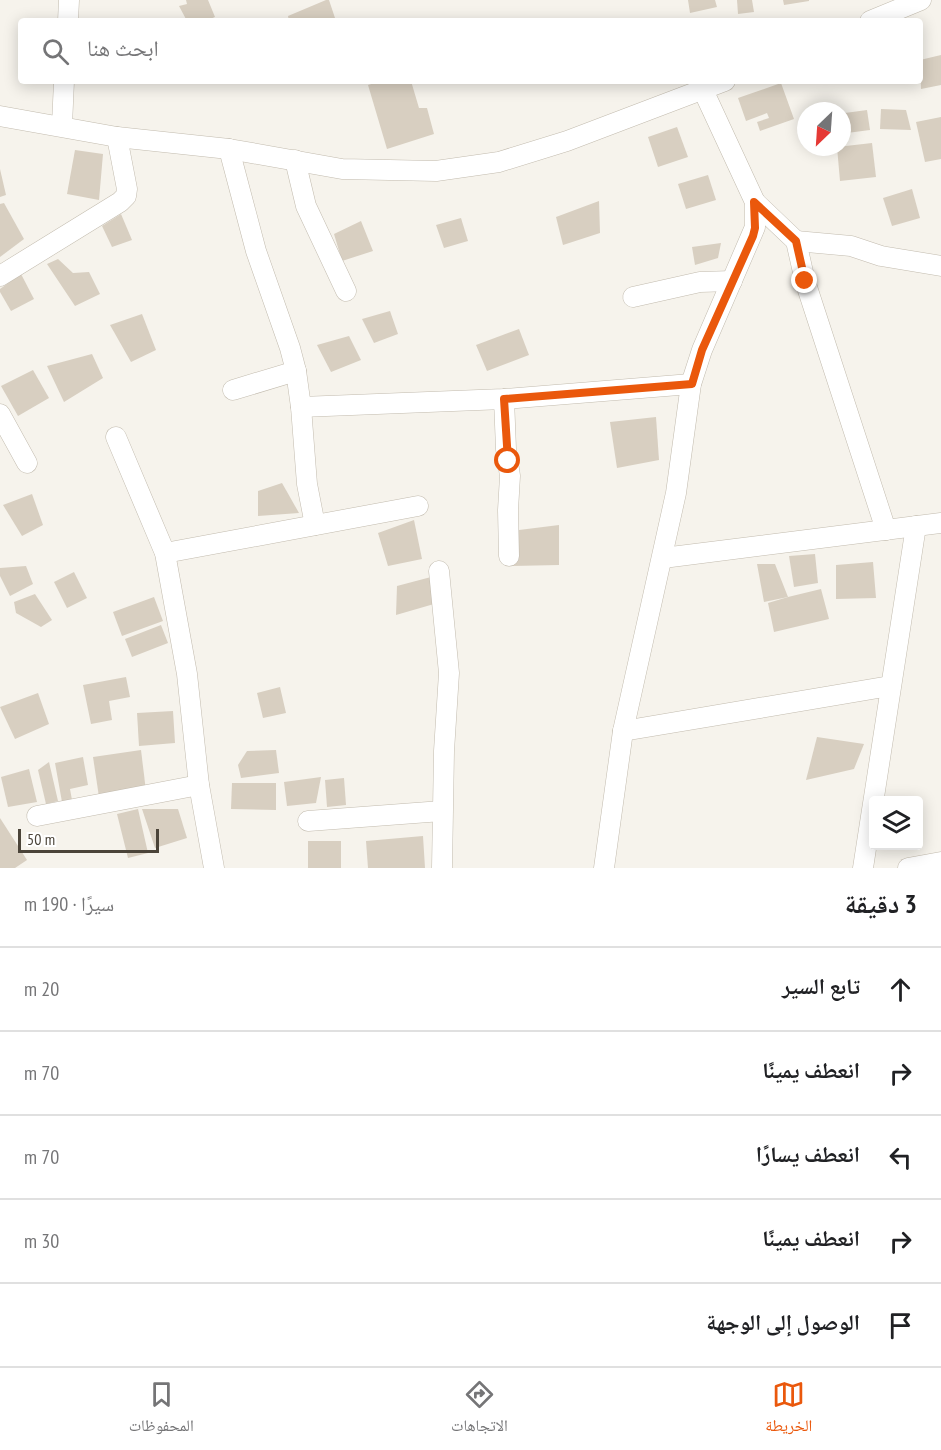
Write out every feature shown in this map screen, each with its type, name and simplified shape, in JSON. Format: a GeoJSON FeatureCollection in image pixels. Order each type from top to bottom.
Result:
{"type":"FeatureCollection","features":[{"type":"Feature","properties":{"kind":"street"},"geometry":{"type":"LineString","coordinates":[[68,18],[69,0]]}},
{"type":"Feature","properties":{"kind":"street"},"geometry":{"type":"LineString","coordinates":[[877,18],[921,0]]}},
{"type":"Feature","properties":{"kind":"street"},"geometry":{"type":"LineString","coordinates":[[62,125],[64,84]]}},
{"type":"Feature","properties":{"kind":"street"},"geometry":{"type":"LineString","coordinates":[[0,116],[62,125],[117,137],[229,149],[342,169],[436,171],[499,162],[567,141],[718,84]]}},
{"type":"Feature","properties":{"kind":"street"},"geometry":{"type":"LineString","coordinates":[[604,868],[623,731],[676,493],[692,384],[702,350],[755,228],[754,202],[703,90]]}},
{"type":"Feature","properties":{"kind":"street"},"geometry":{"type":"LineString","coordinates":[[0,276],[120,202],[126,196],[127,189],[117,137]]}},
{"type":"Feature","properties":{"kind":"street"},"geometry":{"type":"LineString","coordinates":[[229,149],[256,251],[296,370],[307,484],[315,525]]}},
{"type":"Feature","properties":{"kind":"street"},"geometry":{"type":"LineString","coordinates":[[295,160],[306,206],[346,291]]}},
{"type":"Feature","properties":{"kind":"street"},"geometry":{"type":"LineString","coordinates":[[754,202],[796,241],[805,281],[886,530]]}},
{"type":"Feature","properties":{"kind":"street"},"geometry":{"type":"LineString","coordinates":[[796,241],[841,244],[881,256],[941,266]]}},
{"type":"Feature","properties":{"kind":"street"},"geometry":{"type":"LineString","coordinates":[[633,297],[700,282],[732,281]]}},
{"type":"Feature","properties":{"kind":"street"},"geometry":{"type":"LineString","coordinates":[[233,390],[296,370]]}},
{"type":"Feature","properties":{"kind":"street"},"geometry":{"type":"LineString","coordinates":[[301,406],[504,399],[692,384]]}},
{"type":"Feature","properties":{"kind":"street"},"geometry":{"type":"LineString","coordinates":[[504,399],[506,449],[511,485],[508,510],[509,556]]}},
{"type":"Feature","properties":{"kind":"street"},"geometry":{"type":"LineString","coordinates":[[0,414],[27,463]]}},
{"type":"Feature","properties":{"kind":"street"},"geometry":{"type":"LineString","coordinates":[[116,437],[165,553],[187,674],[199,785],[214,868]]}},
{"type":"Feature","properties":{"kind":"street"},"geometry":{"type":"LineString","coordinates":[[165,553],[418,506]]}},
{"type":"Feature","properties":{"kind":"street"},"geometry":{"type":"LineString","coordinates":[[663,558],[941,523]]}},
{"type":"Feature","properties":{"kind":"street"},"geometry":{"type":"LineString","coordinates":[[863,868],[916,526]]}},
{"type":"Feature","properties":{"kind":"street"},"geometry":{"type":"LineString","coordinates":[[440,571],[449,673],[444,752],[442,868]]}},
{"type":"Feature","properties":{"kind":"street"},"geometry":{"type":"LineString","coordinates":[[623,731],[890,686]]}},
{"type":"Feature","properties":{"kind":"street"},"geometry":{"type":"LineString","coordinates":[[37,816],[199,785]]}},
{"type":"Feature","properties":{"kind":"street"},"geometry":{"type":"LineString","coordinates":[[308,821],[442,811]]}},
{"type":"Feature","properties":{"kind":"street"},"geometry":{"type":"LineString","coordinates":[[908,868],[941,862]]}},
{"type":"Feature","properties":{"kind":"building"},"geometry":{"type":"Polygon","coordinates":[[[186,0],[208,0],[215,17],[185,18],[179,6],[187,4],[186,0]]]}},
{"type":"Feature","properties":{"kind":"building"},"geometry":{"type":"Polygon","coordinates":[[[329,0],[335,18],[288,18],[288,16],[329,0]]]}},
{"type":"Feature","properties":{"kind":"building"},"geometry":{"type":"Polygon","coordinates":[[[688,0],[715,0],[717,7],[690,13],[688,0]]]}},
{"type":"Feature","properties":{"kind":"building"},"geometry":{"type":"Polygon","coordinates":[[[737,0],[752,0],[754,12],[738,14],[737,0]]]}},
{"type":"Feature","properties":{"kind":"building"},"geometry":{"type":"Polygon","coordinates":[[[783,0],[809,0],[809,1],[784,5],[783,0]]]}},
{"type":"Feature","properties":{"kind":"building"},"geometry":{"type":"Polygon","coordinates":[[[941,55],[941,85],[921,89],[923,59],[941,55]]]}},
{"type":"Feature","properties":{"kind":"building"},"geometry":{"type":"Polygon","coordinates":[[[412,84],[419,108],[427,108],[434,134],[387,149],[368,85],[412,84]]]}},
{"type":"Feature","properties":{"kind":"building"},"geometry":{"type":"Polygon","coordinates":[[[781,84],[794,119],[760,131],[757,122],[769,118],[767,113],[746,121],[738,98],[781,84]]]}},
{"type":"Feature","properties":{"kind":"building"},"geometry":{"type":"Polygon","coordinates":[[[881,109],[906,110],[911,130],[880,129],[881,109]]]}},
{"type":"Feature","properties":{"kind":"building"},"geometry":{"type":"Polygon","coordinates":[[[867,110],[870,130],[851,132],[851,112],[867,110]]]}},
{"type":"Feature","properties":{"kind":"building"},"geometry":{"type":"Polygon","coordinates":[[[941,117],[941,159],[925,162],[916,122],[941,117]]]}},
{"type":"Feature","properties":{"kind":"building"},"geometry":{"type":"Polygon","coordinates":[[[677,127],[688,157],[658,167],[648,137],[677,127]]]}},
{"type":"Feature","properties":{"kind":"building"},"geometry":{"type":"Polygon","coordinates":[[[872,143],[876,177],[840,181],[838,156],[851,156],[851,145],[872,143]]]}},
{"type":"Feature","properties":{"kind":"building"},"geometry":{"type":"Polygon","coordinates":[[[75,150],[103,154],[99,200],[67,194],[75,150]]]}},
{"type":"Feature","properties":{"kind":"building"},"geometry":{"type":"Polygon","coordinates":[[[0,169],[6,195],[0,197],[0,169]]]}},
{"type":"Feature","properties":{"kind":"building"},"geometry":{"type":"Polygon","coordinates":[[[708,175],[716,200],[686,209],[678,184],[708,175]]]}},
{"type":"Feature","properties":{"kind":"building"},"geometry":{"type":"Polygon","coordinates":[[[912,189],[920,218],[892,226],[883,198],[912,189]]]}},
{"type":"Feature","properties":{"kind":"building"},"geometry":{"type":"Polygon","coordinates":[[[599,201],[600,233],[563,245],[556,217],[599,201]]]}},
{"type":"Feature","properties":{"kind":"building"},"geometry":{"type":"Polygon","coordinates":[[[4,203],[24,239],[0,257],[0,204],[4,203]]]}},
{"type":"Feature","properties":{"kind":"building"},"geometry":{"type":"Polygon","coordinates":[[[121,214],[132,240],[112,247],[102,226],[121,214]]]}},
{"type":"Feature","properties":{"kind":"building"},"geometry":{"type":"Polygon","coordinates":[[[461,218],[468,241],[444,248],[436,225],[461,218]]]}},
{"type":"Feature","properties":{"kind":"building"},"geometry":{"type":"Polygon","coordinates":[[[361,221],[373,251],[342,261],[334,234],[361,221]]]}},
{"type":"Feature","properties":{"kind":"building"},"geometry":{"type":"Polygon","coordinates":[[[721,243],[718,258],[695,265],[692,247],[721,243]]]}},
{"type":"Feature","properties":{"kind":"building"},"geometry":{"type":"Polygon","coordinates":[[[58,259],[73,273],[89,272],[100,294],[75,306],[47,264],[58,259]]]}},
{"type":"Feature","properties":{"kind":"building"},"geometry":{"type":"Polygon","coordinates":[[[21,274],[34,299],[11,311],[0,289],[21,274]]]}},
{"type":"Feature","properties":{"kind":"building"},"geometry":{"type":"Polygon","coordinates":[[[390,311],[398,334],[374,343],[362,319],[390,311]]]}},
{"type":"Feature","properties":{"kind":"building"},"geometry":{"type":"Polygon","coordinates":[[[142,314],[156,350],[131,362],[110,325],[142,314]]]}},
{"type":"Feature","properties":{"kind":"building"},"geometry":{"type":"Polygon","coordinates":[[[519,329],[529,355],[487,371],[476,345],[519,329]]]}},
{"type":"Feature","properties":{"kind":"building"},"geometry":{"type":"Polygon","coordinates":[[[349,336],[361,360],[331,372],[317,345],[349,336]]]}},
{"type":"Feature","properties":{"kind":"building"},"geometry":{"type":"Polygon","coordinates":[[[92,354],[103,378],[64,402],[47,366],[92,354]]]}},
{"type":"Feature","properties":{"kind":"building"},"geometry":{"type":"Polygon","coordinates":[[[33,370],[49,398],[18,416],[1,386],[33,370]]]}},
{"type":"Feature","properties":{"kind":"building"},"geometry":{"type":"Polygon","coordinates":[[[656,417],[659,460],[617,468],[610,422],[656,417]]]}},
{"type":"Feature","properties":{"kind":"building"},"geometry":{"type":"Polygon","coordinates":[[[282,483],[299,513],[258,516],[258,491],[282,483]]]}},
{"type":"Feature","properties":{"kind":"building"},"geometry":{"type":"Polygon","coordinates":[[[32,494],[43,525],[22,536],[3,505],[32,494]]]}},
{"type":"Feature","properties":{"kind":"building"},"geometry":{"type":"Polygon","coordinates":[[[414,520],[422,559],[388,566],[378,533],[414,520]]]}},
{"type":"Feature","properties":{"kind":"building"},"geometry":{"type":"Polygon","coordinates":[[[559,525],[559,565],[512,566],[511,531],[559,525]]]}},
{"type":"Feature","properties":{"kind":"building"},"geometry":{"type":"Polygon","coordinates":[[[815,554],[818,583],[794,587],[789,556],[815,554]]]}},
{"type":"Feature","properties":{"kind":"building"},"geometry":{"type":"Polygon","coordinates":[[[873,562],[876,598],[836,599],[836,565],[873,562]]]}},
{"type":"Feature","properties":{"kind":"building"},"geometry":{"type":"Polygon","coordinates":[[[757,564],[775,564],[788,597],[764,602],[757,564]]]}},
{"type":"Feature","properties":{"kind":"building"},"geometry":{"type":"Polygon","coordinates":[[[26,566],[33,584],[10,596],[0,576],[0,568],[26,566]]]}},
{"type":"Feature","properties":{"kind":"building"},"geometry":{"type":"Polygon","coordinates":[[[74,572],[87,598],[67,608],[54,582],[74,572]]]}},
{"type":"Feature","properties":{"kind":"building"},"geometry":{"type":"Polygon","coordinates":[[[431,577],[434,604],[396,615],[397,586],[431,577]]]}},
{"type":"Feature","properties":{"kind":"building"},"geometry":{"type":"Polygon","coordinates":[[[821,589],[829,619],[774,632],[768,603],[821,589]]]}},
{"type":"Feature","properties":{"kind":"building"},"geometry":{"type":"Polygon","coordinates":[[[35,594],[52,620],[41,627],[16,613],[14,602],[35,594]]]}},
{"type":"Feature","properties":{"kind":"building"},"geometry":{"type":"Polygon","coordinates":[[[154,597],[163,621],[122,636],[113,612],[154,597]]]}},
{"type":"Feature","properties":{"kind":"building"},"geometry":{"type":"Polygon","coordinates":[[[161,625],[168,643],[132,657],[125,639],[161,625]]]}},
{"type":"Feature","properties":{"kind":"building"},"geometry":{"type":"Polygon","coordinates":[[[126,677],[130,697],[109,701],[112,720],[91,724],[83,685],[126,677]]]}},
{"type":"Feature","properties":{"kind":"building"},"geometry":{"type":"Polygon","coordinates":[[[280,687],[286,713],[263,718],[257,693],[280,687]]]}},
{"type":"Feature","properties":{"kind":"building"},"geometry":{"type":"Polygon","coordinates":[[[38,693],[49,724],[15,739],[0,707],[38,693]]]}},
{"type":"Feature","properties":{"kind":"building"},"geometry":{"type":"Polygon","coordinates":[[[173,711],[175,743],[139,746],[137,713],[173,711]]]}},
{"type":"Feature","properties":{"kind":"building"},"geometry":{"type":"Polygon","coordinates":[[[817,737],[864,744],[854,769],[806,780],[817,737]]]}},
{"type":"Feature","properties":{"kind":"building"},"geometry":{"type":"Polygon","coordinates":[[[141,750],[146,791],[99,797],[93,757],[141,750]]]}},
{"type":"Feature","properties":{"kind":"building"},"geometry":{"type":"Polygon","coordinates":[[[276,750],[279,773],[241,778],[238,765],[247,751],[276,750]]]}},
{"type":"Feature","properties":{"kind":"building"},"geometry":{"type":"Polygon","coordinates":[[[83,757],[88,785],[70,789],[72,800],[62,802],[55,763],[83,757]]]}},
{"type":"Feature","properties":{"kind":"building"},"geometry":{"type":"Polygon","coordinates":[[[49,762],[58,801],[46,804],[38,770],[49,762]]]}},
{"type":"Feature","properties":{"kind":"building"},"geometry":{"type":"Polygon","coordinates":[[[29,769],[37,802],[8,807],[1,777],[29,769]]]}},
{"type":"Feature","properties":{"kind":"building"},"geometry":{"type":"Polygon","coordinates":[[[321,777],[316,803],[287,806],[284,782],[321,777]]]}},
{"type":"Feature","properties":{"kind":"building"},"geometry":{"type":"Polygon","coordinates":[[[344,778],[346,805],[327,807],[325,780],[344,778]]]}},
{"type":"Feature","properties":{"kind":"building"},"geometry":{"type":"Polygon","coordinates":[[[232,783],[276,783],[276,810],[231,809],[232,783]]]}},
{"type":"Feature","properties":{"kind":"building"},"geometry":{"type":"Polygon","coordinates":[[[138,809],[148,853],[128,858],[117,814],[138,809]]]}},
{"type":"Feature","properties":{"kind":"building"},"geometry":{"type":"Polygon","coordinates":[[[142,809],[178,809],[187,838],[155,848],[142,809]]]}},
{"type":"Feature","properties":{"kind":"building"},"geometry":{"type":"Polygon","coordinates":[[[0,818],[27,860],[15,868],[0,868],[0,818]]]}},
{"type":"Feature","properties":{"kind":"building"},"geometry":{"type":"Polygon","coordinates":[[[423,836],[425,868],[368,868],[366,841],[423,836]]]}},
{"type":"Feature","properties":{"kind":"building"},"geometry":{"type":"Polygon","coordinates":[[[308,841],[341,841],[341,868],[308,868],[308,841]]]}},
{"type":"Feature","properties":{"kind":"route"},"geometry":{"type":"LineString","coordinates":[[508,461],[504,399],[692,384],[702,350],[753,236],[756,218],[754,202],[796,241],[805,281]]}}]}
